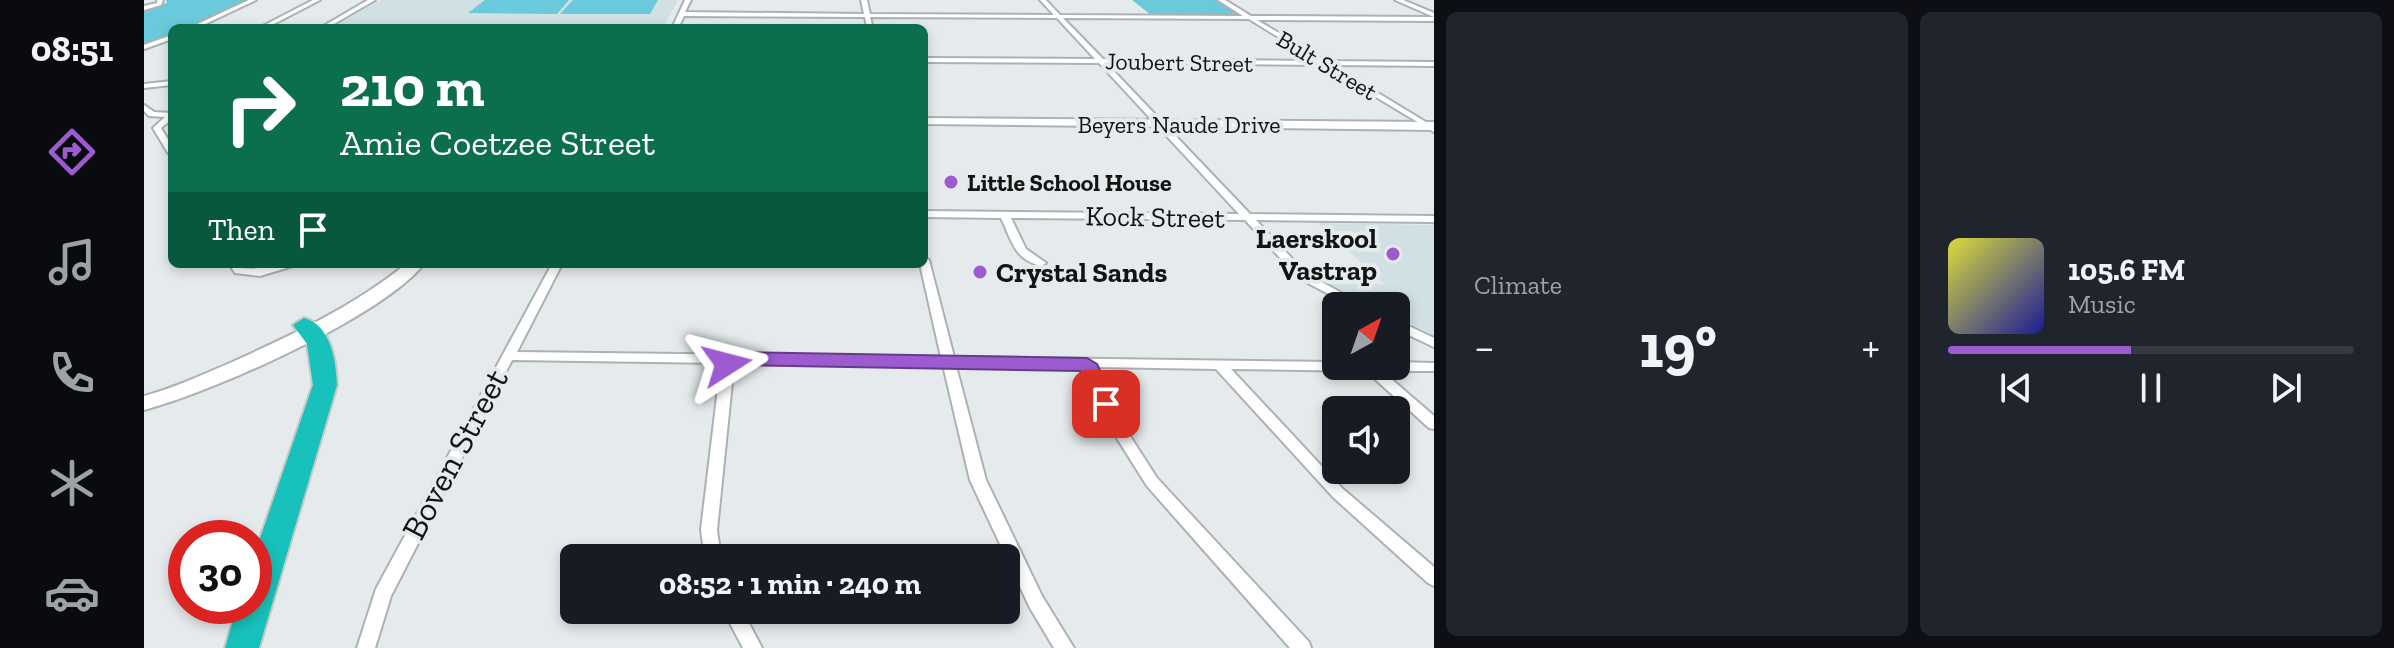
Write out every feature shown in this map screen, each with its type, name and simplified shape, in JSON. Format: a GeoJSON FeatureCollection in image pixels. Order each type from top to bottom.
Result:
{"type":"FeatureCollection","features":[{"type":"Feature","properties":{"kind":"highway"},"geometry":{"type":"LineString","coordinates":[[272,549],[325,385],[324,363],[308,328]]}},
{"type":"Feature","properties":{"kind":"highway"},"geometry":{"type":"LineString","coordinates":[[242,648],[249,624]]}},
{"type":"Feature","properties":{"kind":"street"},"geometry":{"type":"LineString","coordinates":[[144,8],[159,4],[160,0]]}},
{"type":"Feature","properties":{"kind":"street"},"geometry":{"type":"LineString","coordinates":[[201,24],[253,0]]}},
{"type":"Feature","properties":{"kind":"street"},"geometry":{"type":"LineString","coordinates":[[270,24],[317,0]]}},
{"type":"Feature","properties":{"kind":"street"},"geometry":{"type":"LineString","coordinates":[[330,24],[372,0]]}},
{"type":"Feature","properties":{"kind":"street"},"geometry":{"type":"LineString","coordinates":[[677,24],[688,0]]}},
{"type":"Feature","properties":{"kind":"street"},"geometry":{"type":"LineString","coordinates":[[864,0],[869,24]]}},
{"type":"Feature","properties":{"kind":"street"},"geometry":{"type":"LineString","coordinates":[[1043,0],[1248,218],[1310,280],[1333,292]]}},
{"type":"Feature","properties":{"kind":"street","name":"Bult Street"},"geometry":{"type":"LineString","coordinates":[[1221,0],[1432,127]]}},
{"type":"Feature","properties":{"kind":"street"},"geometry":{"type":"LineString","coordinates":[[1398,0],[1434,17]]}},
{"type":"Feature","properties":{"kind":"street"},"geometry":{"type":"LineString","coordinates":[[682,14],[1434,17]]}},
{"type":"Feature","properties":{"kind":"street"},"geometry":{"type":"LineString","coordinates":[[144,47],[168,38]]}},
{"type":"Feature","properties":{"kind":"street","name":"Joubert Street"},"geometry":{"type":"LineString","coordinates":[[928,60],[1434,64]]}},
{"type":"Feature","properties":{"kind":"street"},"geometry":{"type":"LineString","coordinates":[[144,86],[168,76]]}},
{"type":"Feature","properties":{"kind":"street"},"geometry":{"type":"LineString","coordinates":[[155,83],[168,83]]}},
{"type":"Feature","properties":{"kind":"street"},"geometry":{"type":"LineString","coordinates":[[146,109],[168,114]]}},
{"type":"Feature","properties":{"kind":"street"},"geometry":{"type":"LineString","coordinates":[[168,118],[157,128],[168,146]]}},
{"type":"Feature","properties":{"kind":"street","name":"Beyers Naude Drive"},"geometry":{"type":"LineString","coordinates":[[928,121],[1432,127]]}},
{"type":"Feature","properties":{"kind":"street","name":"Kock Street"},"geometry":{"type":"LineString","coordinates":[[928,214],[1434,219]]}},
{"type":"Feature","properties":{"kind":"street"},"geometry":{"type":"LineString","coordinates":[[1005,215],[1023,253],[1027,258],[1041,263]]}},
{"type":"Feature","properties":{"kind":"street"},"geometry":{"type":"LineString","coordinates":[[237,268],[246,273],[276,268]]}},
{"type":"Feature","properties":{"kind":"street"},"geometry":{"type":"LineString","coordinates":[[308,328],[396,268]]}},
{"type":"Feature","properties":{"kind":"street"},"geometry":{"type":"LineString","coordinates":[[144,402],[363,302],[410,268]]}},
{"type":"Feature","properties":{"kind":"street","name":"Boven Street"},"geometry":{"type":"LineString","coordinates":[[366,648],[382,595],[555,268]]}},
{"type":"Feature","properties":{"kind":"street"},"geometry":{"type":"LineString","coordinates":[[926,268],[978,480],[1036,602],[1065,648]]}},
{"type":"Feature","properties":{"kind":"street"},"geometry":{"type":"LineString","coordinates":[[1410,331],[1434,343]]}},
{"type":"Feature","properties":{"kind":"street"},"geometry":{"type":"LineString","coordinates":[[507,356],[1322,366]]}},
{"type":"Feature","properties":{"kind":"street"},"geometry":{"type":"LineString","coordinates":[[711,544],[709,530],[728,358]]}},
{"type":"Feature","properties":{"kind":"street"},"geometry":{"type":"LineString","coordinates":[[1087,364],[1120,434],[1152,482],[1302,648]]}},
{"type":"Feature","properties":{"kind":"street"},"geometry":{"type":"LineString","coordinates":[[1220,365],[1338,493],[1434,578]]}},
{"type":"Feature","properties":{"kind":"street"},"geometry":{"type":"LineString","coordinates":[[1410,367],[1434,367]]}},
{"type":"Feature","properties":{"kind":"street"},"geometry":{"type":"LineString","coordinates":[[1385,380],[1434,424]]}},
{"type":"Feature","properties":{"kind":"street"},"geometry":{"type":"LineString","coordinates":[[740,624],[753,648]]}},
{"type":"Feature","properties":{"kind":"shaded area"},"geometry":{"type":"Polygon","coordinates":[[[166,0],[249,0],[196,24],[168,24],[168,37],[144,46],[144,9],[167,3],[166,0]]]}},
{"type":"Feature","properties":{"kind":"shaded area"},"geometry":{"type":"Polygon","coordinates":[[[380,0],[678,0],[665,24],[339,24],[380,0]]]}},
{"type":"Feature","properties":{"kind":"shaded area"},"geometry":{"type":"Polygon","coordinates":[[[485,0],[569,0],[557,14],[468,13],[485,0]]]}},
{"type":"Feature","properties":{"kind":"shaded area"},"geometry":{"type":"Polygon","coordinates":[[[573,0],[658,0],[650,14],[560,14],[573,0]]]}},
{"type":"Feature","properties":{"kind":"shaded area"},"geometry":{"type":"Polygon","coordinates":[[[1132,0],[1216,0],[1242,16],[1151,15],[1132,0]]]}},
{"type":"Feature","properties":{"kind":"shaded area","name":"Laerskool Vastrap"},"geometry":{"type":"Polygon","coordinates":[[[1318,223],[1434,225],[1434,335],[1410,324],[1410,292],[1345,292],[1329,284],[1384,284],[1318,223]]]}},
{"type":"Feature","properties":{"kind":"place","name":"Little School House"},"geometry":{"type":"Point","coordinates":[951,182]}},
{"type":"Feature","properties":{"kind":"place","name":"Laerskool Vastrap"},"geometry":{"type":"Point","coordinates":[1393,254]}},
{"type":"Feature","properties":{"kind":"place","name":"Crystal Sands"},"geometry":{"type":"Point","coordinates":[980,272]}},
{"type":"Feature","properties":{"kind":"route"},"geometry":{"type":"LineString","coordinates":[[727,364],[728,358],[1087,364],[1106,404]]}}]}
